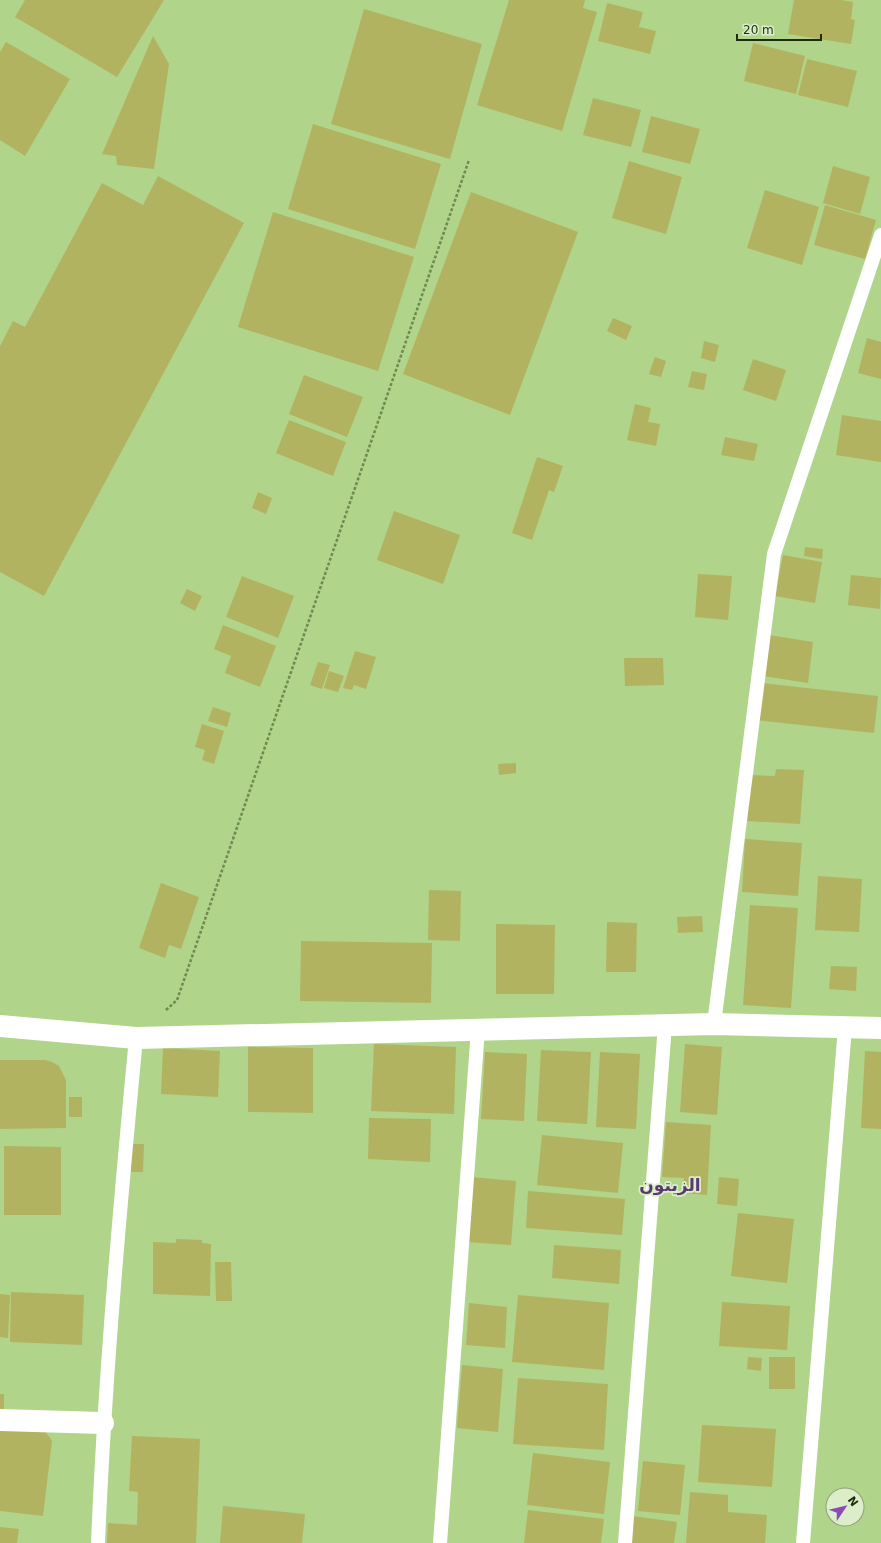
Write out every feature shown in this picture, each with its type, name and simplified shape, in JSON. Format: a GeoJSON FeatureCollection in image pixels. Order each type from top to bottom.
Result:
{"type":"FeatureCollection","features":[{"type":"Feature","properties":{"kind":"street"},"geometry":{"type":"LineString","coordinates":[[0,1026],[136,1038],[714,1024],[881,1028]]}},
{"type":"Feature","properties":{"kind":"street"},"geometry":{"type":"LineString","coordinates":[[0,1420],[103,1423]]}},
{"type":"Feature","properties":{"kind":"lane"},"geometry":{"type":"LineString","coordinates":[[714,1024],[774,554],[881,235]]}},
{"type":"Feature","properties":{"kind":"lane"},"geometry":{"type":"LineString","coordinates":[[625,1543],[665,1025]]}},
{"type":"Feature","properties":{"kind":"lane"},"geometry":{"type":"LineString","coordinates":[[803,1543],[845,1027]]}},
{"type":"Feature","properties":{"kind":"lane"},"geometry":{"type":"LineString","coordinates":[[440,1543],[478,1029]]}},
{"type":"Feature","properties":{"kind":"lane"},"geometry":{"type":"LineString","coordinates":[[98,1543],[103,1423],[118,1226],[136,1038]]}},
{"type":"Feature","properties":{"kind":"path"},"geometry":{"type":"LineString","coordinates":[[165,1011],[177,1000],[469,160]]}},
{"type":"Feature","properties":{"kind":"building"},"geometry":{"type":"Polygon","coordinates":[[[25,0],[164,0],[117,77],[15,17],[25,0]]]}},
{"type":"Feature","properties":{"kind":"building"},"geometry":{"type":"Polygon","coordinates":[[[509,0],[585,0],[583,8],[597,12],[562,131],[477,105],[509,0]]]}},
{"type":"Feature","properties":{"kind":"building"},"geometry":{"type":"Polygon","coordinates":[[[794,0],[841,0],[853,2],[851,19],[855,20],[851,44],[788,34],[794,0]]]}},
{"type":"Feature","properties":{"kind":"building"},"geometry":{"type":"Polygon","coordinates":[[[607,3],[643,12],[639,27],[656,31],[650,54],[598,41],[607,3]]]}},
{"type":"Feature","properties":{"kind":"building"},"geometry":{"type":"Polygon","coordinates":[[[364,9],[482,44],[450,159],[331,124],[364,9]]]}},
{"type":"Feature","properties":{"kind":"building"},"geometry":{"type":"Polygon","coordinates":[[[153,36],[169,64],[154,169],[117,165],[116,156],[102,154],[153,36]]]}},
{"type":"Feature","properties":{"kind":"building"},"geometry":{"type":"Polygon","coordinates":[[[6,42],[70,79],[25,156],[0,140],[0,52],[6,42]]]}},
{"type":"Feature","properties":{"kind":"building"},"geometry":{"type":"Polygon","coordinates":[[[753,43],[805,56],[796,94],[744,81],[753,43]]]}},
{"type":"Feature","properties":{"kind":"building"},"geometry":{"type":"Polygon","coordinates":[[[807,59],[857,71],[848,107],[798,95],[807,59]]]}},
{"type":"Feature","properties":{"kind":"building"},"geometry":{"type":"Polygon","coordinates":[[[593,98],[641,110],[631,147],[583,135],[593,98]]]}},
{"type":"Feature","properties":{"kind":"building"},"geometry":{"type":"Polygon","coordinates":[[[651,116],[700,129],[690,164],[642,152],[651,116]]]}},
{"type":"Feature","properties":{"kind":"building"},"geometry":{"type":"Polygon","coordinates":[[[313,124],[441,164],[415,249],[288,209],[313,124]]]}},
{"type":"Feature","properties":{"kind":"building"},"geometry":{"type":"Polygon","coordinates":[[[629,161],[682,177],[666,234],[612,218],[629,161]]]}},
{"type":"Feature","properties":{"kind":"building"},"geometry":{"type":"Polygon","coordinates":[[[833,166],[870,177],[860,214],[823,203],[833,166]]]}},
{"type":"Feature","properties":{"kind":"building"},"geometry":{"type":"Polygon","coordinates":[[[158,176],[244,223],[44,596],[0,572],[0,346],[13,321],[25,327],[102,183],[143,205],[158,176]]]}},
{"type":"Feature","properties":{"kind":"building"},"geometry":{"type":"Polygon","coordinates":[[[765,190],[819,207],[802,265],[747,248],[765,190]]]}},
{"type":"Feature","properties":{"kind":"building"},"geometry":{"type":"Polygon","coordinates":[[[471,192],[578,232],[510,415],[403,374],[471,192]]]}},
{"type":"Feature","properties":{"kind":"building"},"geometry":{"type":"Polygon","coordinates":[[[825,205],[876,220],[865,259],[814,245],[825,205]]]}},
{"type":"Feature","properties":{"kind":"building"},"geometry":{"type":"Polygon","coordinates":[[[273,212],[414,257],[378,371],[238,327],[273,212]]]}},
{"type":"Feature","properties":{"kind":"building"},"geometry":{"type":"Polygon","coordinates":[[[613,318],[632,326],[626,340],[607,331],[613,318]]]}},
{"type":"Feature","properties":{"kind":"building"},"geometry":{"type":"Polygon","coordinates":[[[867,338],[881,342],[881,379],[858,373],[867,338]]]}},
{"type":"Feature","properties":{"kind":"building"},"geometry":{"type":"Polygon","coordinates":[[[704,341],[719,345],[715,362],[701,358],[704,341]]]}},
{"type":"Feature","properties":{"kind":"building"},"geometry":{"type":"Polygon","coordinates":[[[655,357],[666,361],[661,377],[649,374],[655,357]]]}},
{"type":"Feature","properties":{"kind":"building"},"geometry":{"type":"Polygon","coordinates":[[[753,359],[786,370],[776,401],[743,390],[753,359]]]}},
{"type":"Feature","properties":{"kind":"building"},"geometry":{"type":"Polygon","coordinates":[[[692,371],[707,374],[704,390],[688,387],[692,371]]]}},
{"type":"Feature","properties":{"kind":"building"},"geometry":{"type":"Polygon","coordinates":[[[304,375],[363,397],[347,437],[289,414],[304,375]]]}},
{"type":"Feature","properties":{"kind":"building"},"geometry":{"type":"Polygon","coordinates":[[[635,404],[651,408],[648,422],[660,424],[656,446],[627,440],[635,404]]]}},
{"type":"Feature","properties":{"kind":"building"},"geometry":{"type":"Polygon","coordinates":[[[842,415],[881,421],[881,462],[836,455],[842,415]]]}},
{"type":"Feature","properties":{"kind":"building"},"geometry":{"type":"Polygon","coordinates":[[[289,420],[346,442],[333,476],[276,453],[289,420]]]}},
{"type":"Feature","properties":{"kind":"building"},"geometry":{"type":"Polygon","coordinates":[[[725,437],[758,444],[754,461],[721,455],[725,437]]]}},
{"type":"Feature","properties":{"kind":"building"},"geometry":{"type":"Polygon","coordinates":[[[537,457],[563,466],[554,492],[549,490],[532,540],[512,533],[537,457]]]}},
{"type":"Feature","properties":{"kind":"building"},"geometry":{"type":"Polygon","coordinates":[[[258,492],[272,498],[266,514],[252,508],[258,492]]]}},
{"type":"Feature","properties":{"kind":"building"},"geometry":{"type":"Polygon","coordinates":[[[394,511],[460,535],[443,584],[377,560],[394,511]]]}},
{"type":"Feature","properties":{"kind":"building"},"geometry":{"type":"Polygon","coordinates":[[[805,547],[823,549],[822,559],[804,556],[805,547]]]}},
{"type":"Feature","properties":{"kind":"building"},"geometry":{"type":"Polygon","coordinates":[[[783,555],[822,562],[815,603],[775,596],[783,555]]]}},
{"type":"Feature","properties":{"kind":"building"},"geometry":{"type":"Polygon","coordinates":[[[698,574],[732,576],[728,620],[695,617],[698,574]]]}},
{"type":"Feature","properties":{"kind":"building"},"geometry":{"type":"Polygon","coordinates":[[[851,575],[881,578],[880,609],[848,605],[851,575]]]}},
{"type":"Feature","properties":{"kind":"building"},"geometry":{"type":"Polygon","coordinates":[[[242,576],[294,596],[278,638],[226,617],[242,576]]]}},
{"type":"Feature","properties":{"kind":"building"},"geometry":{"type":"Polygon","coordinates":[[[187,589],[202,596],[195,611],[180,603],[187,589]]]}},
{"type":"Feature","properties":{"kind":"building"},"geometry":{"type":"Polygon","coordinates":[[[223,625],[276,646],[260,687],[225,673],[231,656],[214,649],[223,625]]]}},
{"type":"Feature","properties":{"kind":"building"},"geometry":{"type":"Polygon","coordinates":[[[769,635],[813,642],[808,683],[763,676],[769,635]]]}},
{"type":"Feature","properties":{"kind":"building"},"geometry":{"type":"Polygon","coordinates":[[[355,651],[376,657],[366,689],[354,685],[352,690],[343,688],[355,651]]]}},
{"type":"Feature","properties":{"kind":"building"},"geometry":{"type":"Polygon","coordinates":[[[624,658],[663,658],[664,685],[625,686],[624,658]]]}},
{"type":"Feature","properties":{"kind":"building"},"geometry":{"type":"Polygon","coordinates":[[[318,662],[330,665],[322,689],[310,685],[318,662]]]}},
{"type":"Feature","properties":{"kind":"building"},"geometry":{"type":"Polygon","coordinates":[[[329,671],[344,676],[338,692],[324,688],[329,671]]]}},
{"type":"Feature","properties":{"kind":"building"},"geometry":{"type":"Polygon","coordinates":[[[761,683],[878,696],[874,733],[756,720],[761,683]]]}},
{"type":"Feature","properties":{"kind":"building"},"geometry":{"type":"Polygon","coordinates":[[[213,707],[231,713],[227,727],[208,721],[213,707]]]}},
{"type":"Feature","properties":{"kind":"building"},"geometry":{"type":"Polygon","coordinates":[[[202,724],[224,731],[214,764],[202,760],[205,750],[195,747],[202,724]]]}},
{"type":"Feature","properties":{"kind":"building"},"geometry":{"type":"Polygon","coordinates":[[[516,763],[516,773],[499,775],[498,764],[516,763]]]}},
{"type":"Feature","properties":{"kind":"building"},"geometry":{"type":"Polygon","coordinates":[[[776,769],[804,770],[800,824],[747,821],[749,775],[775,776],[776,769]]]}},
{"type":"Feature","properties":{"kind":"building"},"geometry":{"type":"Polygon","coordinates":[[[745,839],[802,843],[798,896],[742,892],[745,839]]]}},
{"type":"Feature","properties":{"kind":"building"},"geometry":{"type":"Polygon","coordinates":[[[818,876],[862,879],[859,932],[815,930],[818,876]]]}},
{"type":"Feature","properties":{"kind":"building"},"geometry":{"type":"Polygon","coordinates":[[[161,883],[199,897],[181,949],[169,945],[165,958],[139,948],[161,883]]]}},
{"type":"Feature","properties":{"kind":"building"},"geometry":{"type":"Polygon","coordinates":[[[429,890],[461,891],[460,941],[428,940],[429,890]]]}},
{"type":"Feature","properties":{"kind":"building"},"geometry":{"type":"Polygon","coordinates":[[[750,905],[798,908],[791,1008],[743,1005],[750,905]]]}},
{"type":"Feature","properties":{"kind":"building"},"geometry":{"type":"Polygon","coordinates":[[[702,916],[703,932],[678,933],[677,917],[702,916]]]}},
{"type":"Feature","properties":{"kind":"building"},"geometry":{"type":"Polygon","coordinates":[[[607,922],[637,923],[636,972],[606,972],[607,922]]]}},
{"type":"Feature","properties":{"kind":"building"},"geometry":{"type":"Polygon","coordinates":[[[496,924],[555,925],[554,994],[496,994],[496,924]]]}},
{"type":"Feature","properties":{"kind":"building"},"geometry":{"type":"Polygon","coordinates":[[[301,941],[432,943],[431,1003],[300,1001],[301,941]]]}},
{"type":"Feature","properties":{"kind":"building"},"geometry":{"type":"Polygon","coordinates":[[[831,966],[857,967],[856,991],[829,989],[831,966]]]}},
{"type":"Feature","properties":{"kind":"building"},"geometry":{"type":"Polygon","coordinates":[[[374,1044],[456,1047],[454,1114],[371,1111],[374,1044]]]}},
{"type":"Feature","properties":{"kind":"building"},"geometry":{"type":"Polygon","coordinates":[[[685,1044],[722,1047],[717,1115],[680,1112],[685,1044]]]}},
{"type":"Feature","properties":{"kind":"building"},"geometry":{"type":"Polygon","coordinates":[[[248,1047],[313,1048],[313,1113],[248,1112],[248,1047]]]}},
{"type":"Feature","properties":{"kind":"building"},"geometry":{"type":"Polygon","coordinates":[[[163,1048],[220,1051],[218,1097],[161,1094],[163,1048]]]}},
{"type":"Feature","properties":{"kind":"building"},"geometry":{"type":"Polygon","coordinates":[[[541,1050],[591,1052],[587,1124],[537,1121],[541,1050]]]}},
{"type":"Feature","properties":{"kind":"building"},"geometry":{"type":"Polygon","coordinates":[[[865,1051],[881,1052],[881,1129],[861,1128],[865,1051]]]}},
{"type":"Feature","properties":{"kind":"building"},"geometry":{"type":"Polygon","coordinates":[[[485,1052],[527,1054],[524,1121],[481,1119],[485,1052]]]}},
{"type":"Feature","properties":{"kind":"building"},"geometry":{"type":"Polygon","coordinates":[[[600,1052],[640,1054],[636,1129],[596,1127],[600,1052]]]}},
{"type":"Feature","properties":{"kind":"building"},"geometry":{"type":"Polygon","coordinates":[[[0,1060],[45,1060],[59,1066],[66,1080],[66,1128],[0,1129],[0,1060]]]}},
{"type":"Feature","properties":{"kind":"building"},"geometry":{"type":"Polygon","coordinates":[[[69,1097],[82,1097],[82,1117],[69,1117],[69,1097]]]}},
{"type":"Feature","properties":{"kind":"building"},"geometry":{"type":"Polygon","coordinates":[[[369,1118],[431,1119],[430,1162],[368,1159],[369,1118]]]}},
{"type":"Feature","properties":{"kind":"building"},"geometry":{"type":"Polygon","coordinates":[[[666,1122],[711,1125],[707,1195],[683,1193],[684,1178],[662,1177],[666,1122]]]}},
{"type":"Feature","properties":{"kind":"building"},"geometry":{"type":"Polygon","coordinates":[[[542,1135],[623,1143],[618,1193],[537,1185],[542,1135]]]}},
{"type":"Feature","properties":{"kind":"building"},"geometry":{"type":"Polygon","coordinates":[[[131,1144],[144,1144],[143,1172],[131,1172],[131,1144]]]}},
{"type":"Feature","properties":{"kind":"building"},"geometry":{"type":"Polygon","coordinates":[[[4,1146],[61,1147],[61,1215],[4,1215],[4,1146]]]}},
{"type":"Feature","properties":{"kind":"building"},"geometry":{"type":"Polygon","coordinates":[[[472,1177],[516,1181],[511,1245],[467,1242],[472,1177]]]}},
{"type":"Feature","properties":{"kind":"building"},"geometry":{"type":"Polygon","coordinates":[[[719,1177],[739,1179],[737,1206],[717,1204],[719,1177]]]}},
{"type":"Feature","properties":{"kind":"building"},"geometry":{"type":"Polygon","coordinates":[[[528,1191],[625,1199],[622,1235],[526,1228],[528,1191]]]}},
{"type":"Feature","properties":{"kind":"building"},"geometry":{"type":"Polygon","coordinates":[[[738,1213],[794,1219],[787,1283],[731,1276],[738,1213]]]}},
{"type":"Feature","properties":{"kind":"building"},"geometry":{"type":"Polygon","coordinates":[[[176,1239],[202,1240],[202,1243],[211,1244],[210,1296],[153,1294],[153,1242],[176,1243],[176,1239]]]}},
{"type":"Feature","properties":{"kind":"building"},"geometry":{"type":"Polygon","coordinates":[[[554,1245],[621,1250],[619,1284],[552,1278],[554,1245]]]}},
{"type":"Feature","properties":{"kind":"building"},"geometry":{"type":"Polygon","coordinates":[[[215,1262],[231,1262],[232,1301],[216,1301],[215,1262]]]}},
{"type":"Feature","properties":{"kind":"building"},"geometry":{"type":"Polygon","coordinates":[[[11,1292],[84,1295],[82,1345],[10,1342],[11,1292]]]}},
{"type":"Feature","properties":{"kind":"building"},"geometry":{"type":"Polygon","coordinates":[[[0,1294],[10,1295],[8,1338],[0,1337],[0,1294]]]}},
{"type":"Feature","properties":{"kind":"building"},"geometry":{"type":"Polygon","coordinates":[[[518,1295],[609,1303],[604,1370],[512,1362],[518,1295]]]}},
{"type":"Feature","properties":{"kind":"building"},"geometry":{"type":"Polygon","coordinates":[[[722,1302],[790,1306],[787,1350],[719,1346],[722,1302]]]}},
{"type":"Feature","properties":{"kind":"building"},"geometry":{"type":"Polygon","coordinates":[[[469,1303],[507,1307],[505,1348],[466,1345],[469,1303]]]}},
{"type":"Feature","properties":{"kind":"building"},"geometry":{"type":"Polygon","coordinates":[[[748,1357],[762,1358],[761,1371],[747,1369],[748,1357]]]}},
{"type":"Feature","properties":{"kind":"building"},"geometry":{"type":"Polygon","coordinates":[[[769,1357],[795,1357],[795,1389],[769,1389],[769,1357]]]}},
{"type":"Feature","properties":{"kind":"building"},"geometry":{"type":"Polygon","coordinates":[[[462,1365],[503,1369],[498,1432],[457,1428],[462,1365]]]}},
{"type":"Feature","properties":{"kind":"building"},"geometry":{"type":"Polygon","coordinates":[[[518,1378],[608,1384],[604,1450],[513,1444],[518,1378]]]}},
{"type":"Feature","properties":{"kind":"building"},"geometry":{"type":"Polygon","coordinates":[[[0,1394],[4,1394],[4,1410],[0,1409],[0,1394]]]}},
{"type":"Feature","properties":{"kind":"building"},"geometry":{"type":"Polygon","coordinates":[[[0,1425],[45,1431],[52,1441],[43,1516],[0,1511],[0,1425]]]}},
{"type":"Feature","properties":{"kind":"building"},"geometry":{"type":"Polygon","coordinates":[[[702,1425],[776,1429],[772,1487],[698,1482],[702,1425]]]}},
{"type":"Feature","properties":{"kind":"building"},"geometry":{"type":"Polygon","coordinates":[[[132,1436],[200,1439],[196,1543],[107,1543],[108,1523],[137,1525],[138,1492],[129,1491],[132,1436]]]}},
{"type":"Feature","properties":{"kind":"building"},"geometry":{"type":"Polygon","coordinates":[[[533,1453],[610,1462],[604,1514],[527,1505],[533,1453]]]}},
{"type":"Feature","properties":{"kind":"building"},"geometry":{"type":"Polygon","coordinates":[[[643,1461],[685,1465],[680,1515],[638,1511],[643,1461]]]}},
{"type":"Feature","properties":{"kind":"building"},"geometry":{"type":"Polygon","coordinates":[[[690,1492],[728,1495],[728,1512],[767,1515],[765,1543],[686,1543],[690,1492]]]}},
{"type":"Feature","properties":{"kind":"building"},"geometry":{"type":"Polygon","coordinates":[[[223,1506],[305,1514],[302,1543],[220,1543],[223,1506]]]}},
{"type":"Feature","properties":{"kind":"building"},"geometry":{"type":"Polygon","coordinates":[[[528,1510],[604,1519],[601,1543],[524,1543],[528,1510]]]}},
{"type":"Feature","properties":{"kind":"building"},"geometry":{"type":"Polygon","coordinates":[[[632,1516],[677,1522],[674,1543],[629,1543],[632,1516]]]}},
{"type":"Feature","properties":{"kind":"building"},"geometry":{"type":"Polygon","coordinates":[[[0,1527],[19,1529],[17,1543],[0,1543],[0,1527]]]}},
{"type":"Feature","properties":{"kind":"district","name":"الزيتون"},"geometry":{"type":"Point","coordinates":[670,1185]}}]}
